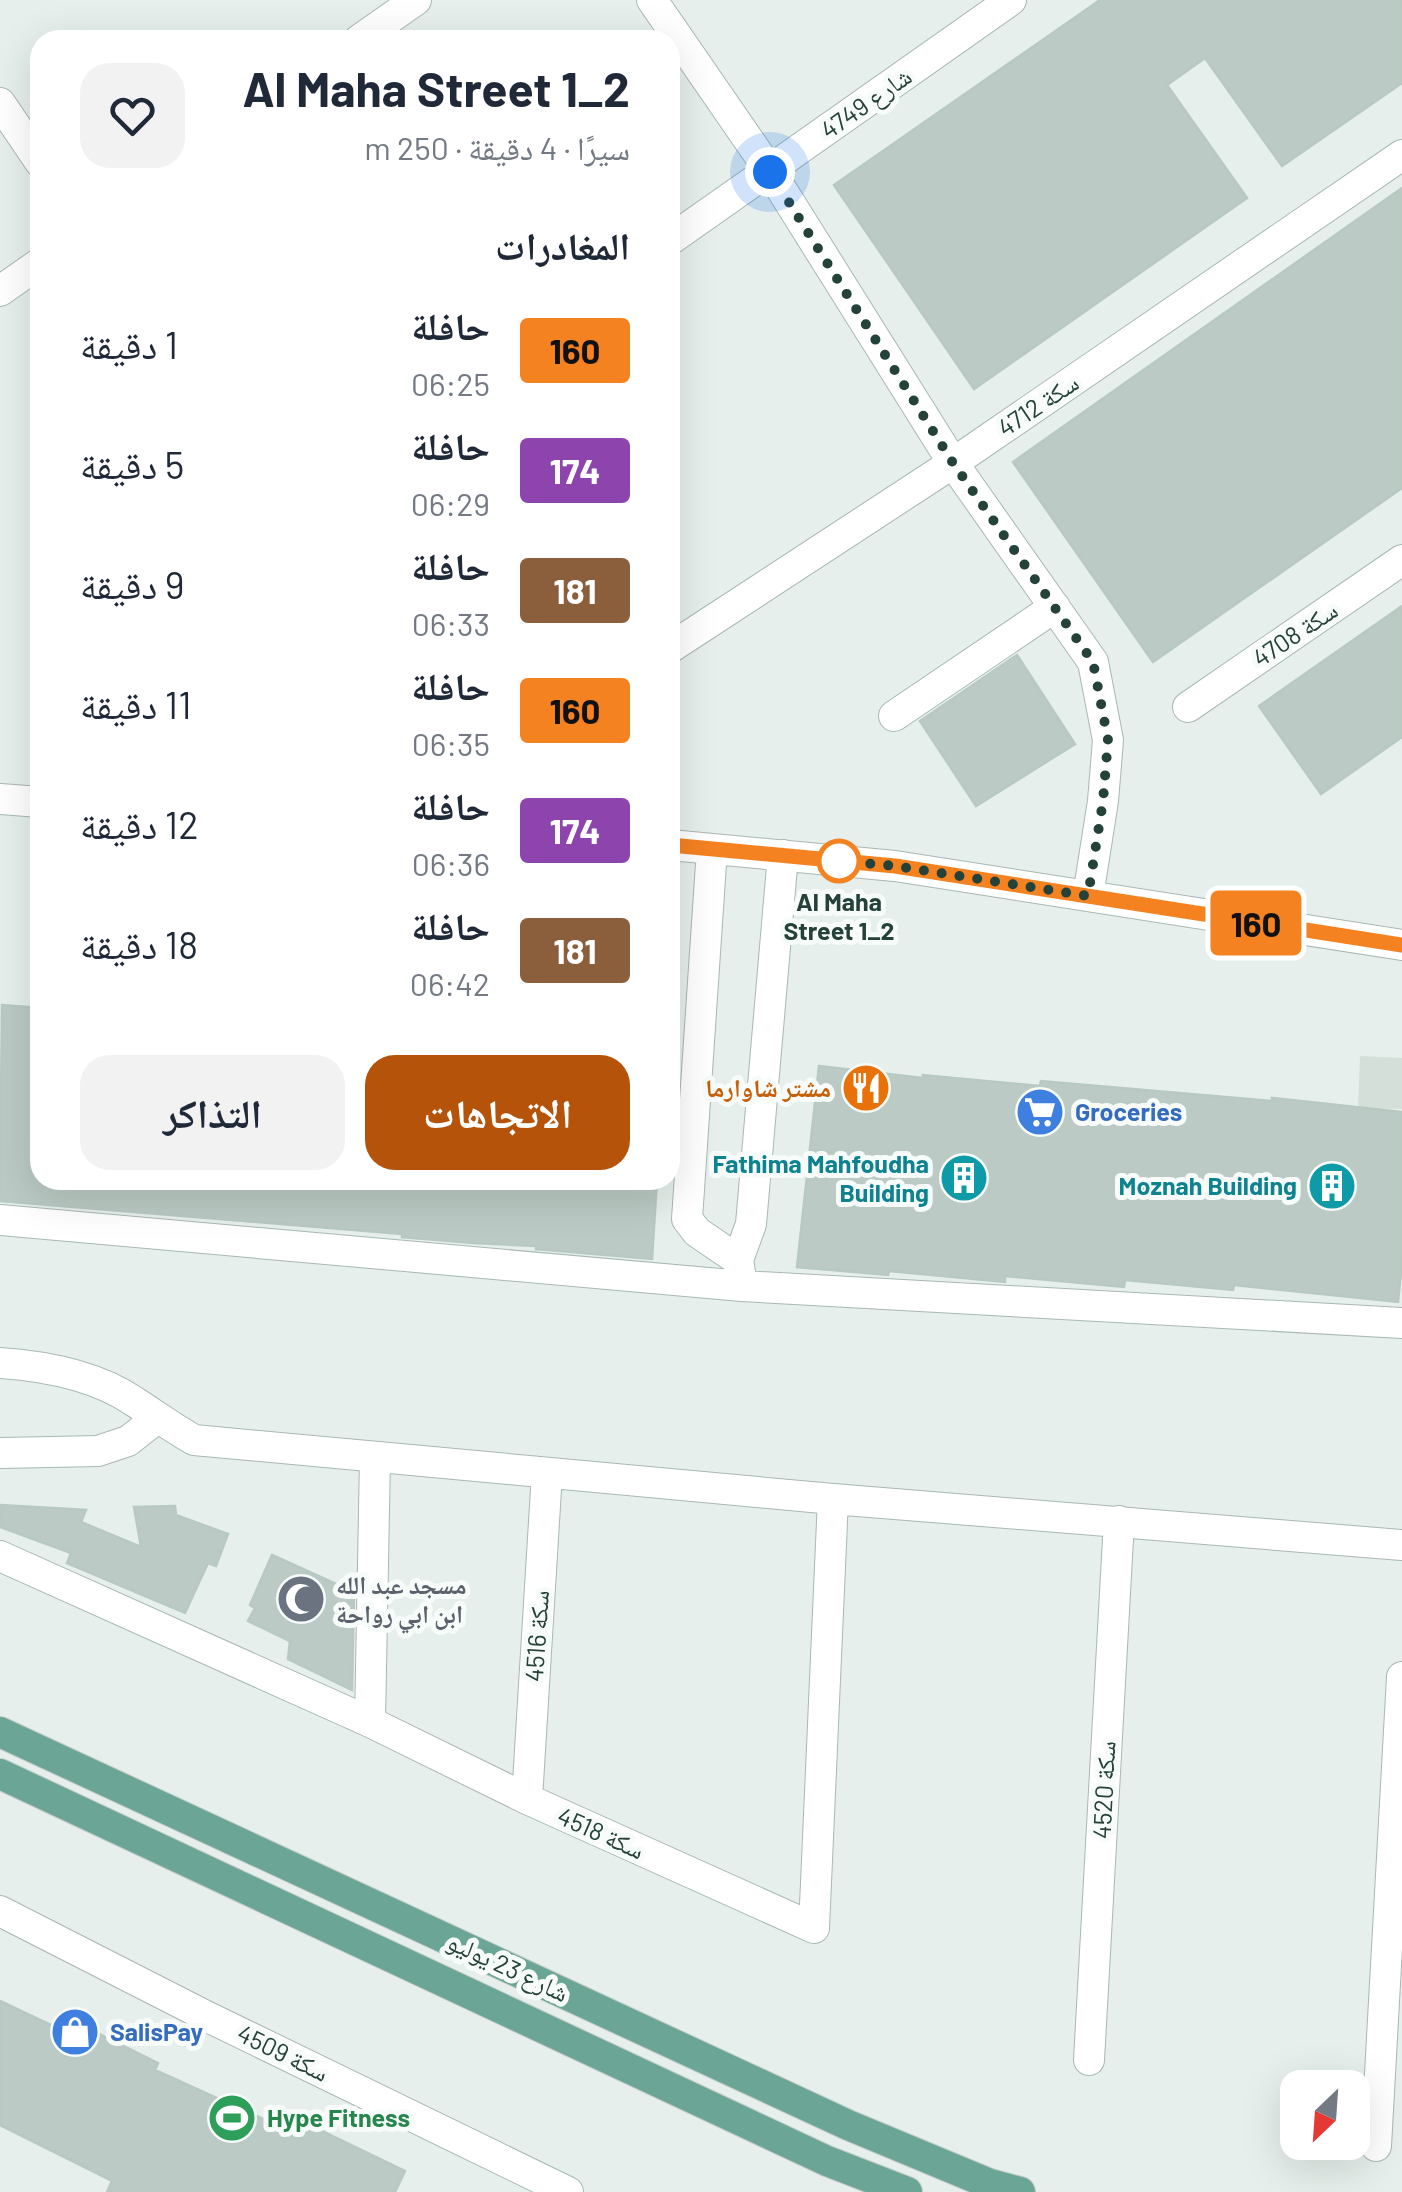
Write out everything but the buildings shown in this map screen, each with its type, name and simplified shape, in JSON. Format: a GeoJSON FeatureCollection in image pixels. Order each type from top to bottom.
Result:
{"type":"FeatureCollection","features":[{"type":"Feature","properties":{"kind":"main road","name":"شارع 23 يوليو"},"geometry":{"type":"LineString","coordinates":[[0,1732],[848,2125],[990,2184],[1020,2192]]}},
{"type":"Feature","properties":{"kind":"main road","name":"شارع 23 يوليو"},"geometry":{"type":"LineString","coordinates":[[0,1774],[827,2161],[906,2192]]}},
{"type":"Feature","properties":{"kind":"street"},"geometry":{"type":"LineString","coordinates":[[373,30],[416,0]]}},
{"type":"Feature","properties":{"kind":"street"},"geometry":{"type":"LineString","coordinates":[[652,0],[673,30]]}},
{"type":"Feature","properties":{"kind":"street","name":"4749 شارع"},"geometry":{"type":"LineString","coordinates":[[680,233],[1011,0]]}},
{"type":"Feature","properties":{"kind":"street"},"geometry":{"type":"LineString","coordinates":[[680,41],[770,172],[953,463],[1093,662],[1108,740],[1088,896]]}},
{"type":"Feature","properties":{"kind":"street"},"geometry":{"type":"LineString","coordinates":[[0,104],[30,148]]}},
{"type":"Feature","properties":{"kind":"street","name":"سكة 4712"},"geometry":{"type":"LineString","coordinates":[[680,641],[953,463],[1402,155]]}},
{"type":"Feature","properties":{"kind":"street"},"geometry":{"type":"LineString","coordinates":[[0,291],[30,270]]}},
{"type":"Feature","properties":{"kind":"street","name":"سكة 4708"},"geometry":{"type":"LineString","coordinates":[[1188,707],[1402,560]]}},
{"type":"Feature","properties":{"kind":"street"},"geometry":{"type":"LineString","coordinates":[[894,716],[1055,607]]}},
{"type":"Feature","properties":{"kind":"street"},"geometry":{"type":"LineString","coordinates":[[0,799],[30,801]]}},
{"type":"Feature","properties":{"kind":"street"},"geometry":{"type":"LineString","coordinates":[[680,846],[895,866],[1402,945]]}},
{"type":"Feature","properties":{"kind":"street"},"geometry":{"type":"LineString","coordinates":[[712,849],[687,1220],[740,1273]]}},
{"type":"Feature","properties":{"kind":"street"},"geometry":{"type":"LineString","coordinates":[[740,1273],[751,1224],[783,856]]}},
{"type":"Feature","properties":{"kind":"street"},"geometry":{"type":"LineString","coordinates":[[0,1220],[1402,1323]]}},
{"type":"Feature","properties":{"kind":"street"},"geometry":{"type":"LineString","coordinates":[[0,1363],[68,1372],[132,1400],[194,1440],[833,1499],[1402,1545]]}},
{"type":"Feature","properties":{"kind":"street"},"geometry":{"type":"LineString","coordinates":[[0,1453],[98,1450],[128,1440],[156,1419]]}},
{"type":"Feature","properties":{"kind":"street"},"geometry":{"type":"LineString","coordinates":[[370,1722],[375,1458]]}},
{"type":"Feature","properties":{"kind":"street","name":"سكة 4516"},"geometry":{"type":"LineString","coordinates":[[527,1799],[547,1473]]}},
{"type":"Feature","properties":{"kind":"street","name":"سكة 4518"},"geometry":{"type":"LineString","coordinates":[[0,1556],[814,1928],[833,1499]]}},
{"type":"Feature","properties":{"kind":"street","name":"سكة 4520"},"geometry":{"type":"LineString","coordinates":[[1089,2060],[1119,1521]]}},
{"type":"Feature","properties":{"kind":"street"},"geometry":{"type":"LineString","coordinates":[[1376,2146],[1402,1678]]}},
{"type":"Feature","properties":{"kind":"street","name":"سكة 4509"},"geometry":{"type":"LineString","coordinates":[[0,1911],[568,2192]]}},
{"type":"Feature","properties":{"kind":"shaded area"},"geometry":{"type":"Polygon","coordinates":[[[1360,1056],[1402,1058],[1402,1109],[1358,1108],[1360,1056]]]}},
{"type":"Feature","properties":{"kind":"bus line","name":"160"},"geometry":{"type":"LineString","coordinates":[[680,846],[895,866],[1402,945]]}},
{"type":"Feature","properties":{"kind":"place","name":"Al Maha Street 1_2"},"geometry":{"type":"Point","coordinates":[839,861]}},
{"type":"Feature","properties":{"kind":"place","name":"مشتر شاوارما"},"geometry":{"type":"Point","coordinates":[866,1088]}},
{"type":"Feature","properties":{"kind":"place","name":"Groceries"},"geometry":{"type":"Point","coordinates":[1040,1112]}},
{"type":"Feature","properties":{"kind":"place","name":"Fathima Mahfoudha Building"},"geometry":{"type":"Point","coordinates":[964,1178]}},
{"type":"Feature","properties":{"kind":"place","name":"Moznah Building"},"geometry":{"type":"Point","coordinates":[1332,1186]}},
{"type":"Feature","properties":{"kind":"place","name":"مسجد عبد الله ابن ابي رواحة"},"geometry":{"type":"Point","coordinates":[301,1599]}},
{"type":"Feature","properties":{"kind":"place","name":"SalisPay"},"geometry":{"type":"Point","coordinates":[75,2032]}},
{"type":"Feature","properties":{"kind":"place","name":"Hype Fitness"},"geometry":{"type":"Point","coordinates":[232,2118]}},
{"type":"Feature","properties":{"kind":"route"},"geometry":{"type":"LineString","coordinates":[[770,172],[953,463],[1093,662],[1108,740],[1088,896],[895,866],[820,859],[839,861]]}}]}
